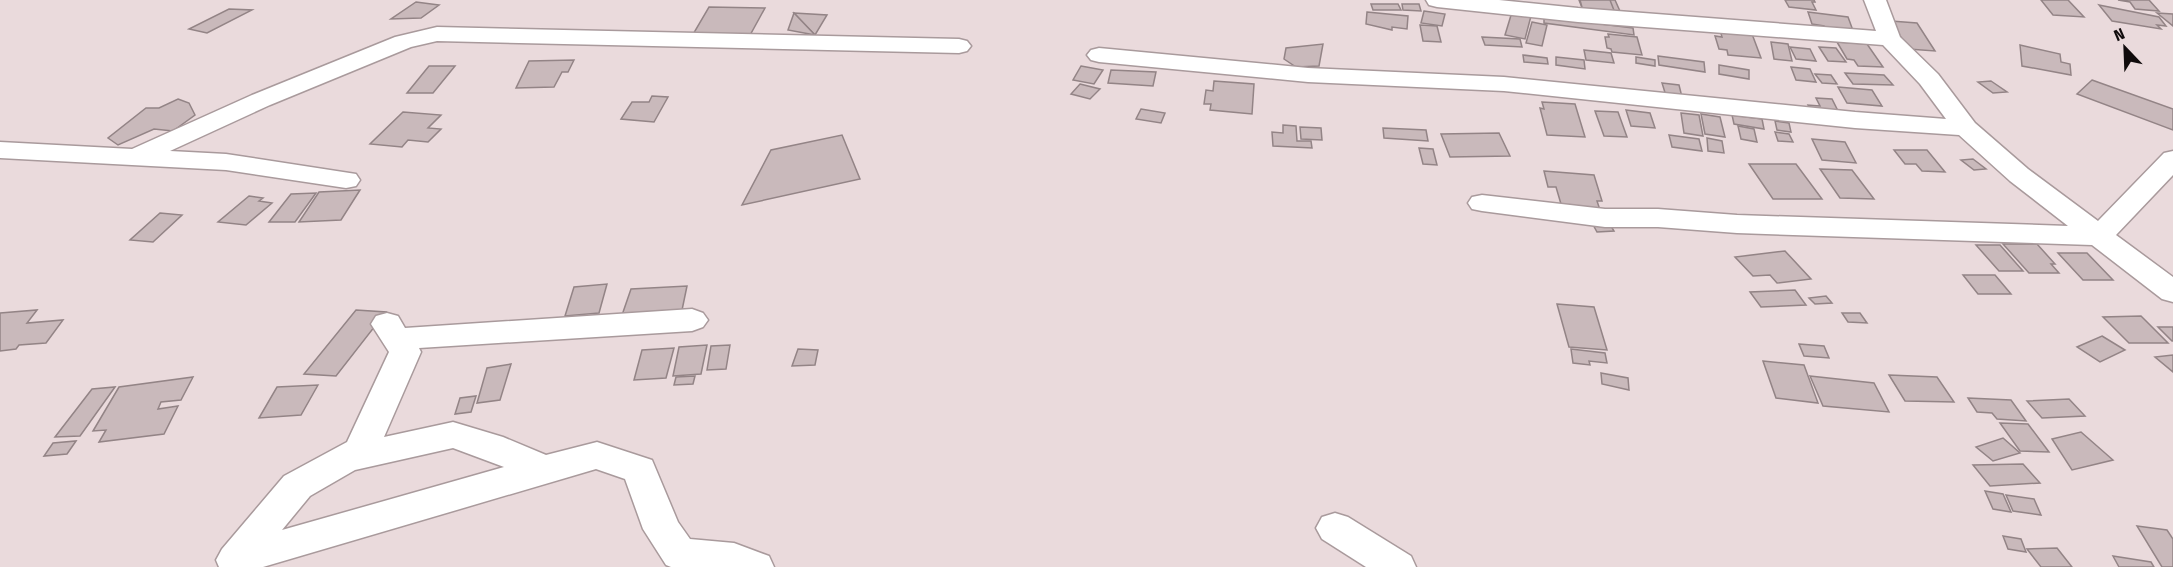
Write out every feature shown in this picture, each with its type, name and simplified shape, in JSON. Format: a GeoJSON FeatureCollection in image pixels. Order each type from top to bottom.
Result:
{"type":"FeatureCollection","features":[{"type":"Feature","properties":{"kind":"street"},"geometry":{"type":"LineString","coordinates":[[1437,0],[1578,15],[1890,39]]}},
{"type":"Feature","properties":{"kind":"street"},"geometry":{"type":"LineString","coordinates":[[1875,0],[1890,39],[1929,78],[1966,128],[2019,175],[2173,292]]}},
{"type":"Feature","properties":{"kind":"street"},"geometry":{"type":"LineString","coordinates":[[136,157],[261,100],[403,42],[437,34],[960,46]]}},
{"type":"Feature","properties":{"kind":"street"},"geometry":{"type":"LineString","coordinates":[[1099,55],[1308,75],[1504,84],[1855,120],[1966,128]]}},
{"type":"Feature","properties":{"kind":"street"},"geometry":{"type":"LineString","coordinates":[[0,150],[225,162],[346,180]]}},
{"type":"Feature","properties":{"kind":"street"},"geometry":{"type":"LineString","coordinates":[[1482,203],[1605,218],[1658,218],[1737,224],[2099,236],[2173,159]]}},
{"type":"Feature","properties":{"kind":"street"},"geometry":{"type":"LineString","coordinates":[[232,563],[297,486],[360,451],[405,352],[392,332],[692,320]]}},
{"type":"Feature","properties":{"kind":"street"},"geometry":{"type":"LineString","coordinates":[[349,458],[453,435],[491,446],[544,469]]}},
{"type":"Feature","properties":{"kind":"street"},"geometry":{"type":"LineString","coordinates":[[232,563],[597,455],[639,470],[662,529],[679,554],[734,559],[755,567]]}},
{"type":"Feature","properties":{"kind":"street"},"geometry":{"type":"LineString","coordinates":[[1335,528],[1397,567]]}},
{"type":"Feature","properties":{"kind":"building"},"geometry":{"type":"Polygon","coordinates":[[[1579,0],[1615,0],[1623,18],[1583,10],[1579,0]]]}},
{"type":"Feature","properties":{"kind":"building"},"geometry":{"type":"Polygon","coordinates":[[[1580,0],[1610,0],[1615,13],[1583,11],[1580,0]]]}},
{"type":"Feature","properties":{"kind":"building"},"geometry":{"type":"Polygon","coordinates":[[[1785,0],[1814,0],[1815,2],[1812,2],[1816,10],[1789,7],[1785,0]]]}},
{"type":"Feature","properties":{"kind":"building"},"geometry":{"type":"Polygon","coordinates":[[[2041,0],[2068,0],[2084,17],[2053,15],[2041,0]]]}},
{"type":"Feature","properties":{"kind":"building"},"geometry":{"type":"Polygon","coordinates":[[[2118,0],[2149,0],[2159,11],[2135,9],[2130,2],[2118,0]]]}},
{"type":"Feature","properties":{"kind":"building"},"geometry":{"type":"Polygon","coordinates":[[[416,2],[439,5],[421,18],[391,19],[416,2]]]}},
{"type":"Feature","properties":{"kind":"building"},"geometry":{"type":"Polygon","coordinates":[[[1371,4],[1398,4],[1401,10],[1373,10],[1371,4]]]}},
{"type":"Feature","properties":{"kind":"building"},"geometry":{"type":"Polygon","coordinates":[[[1402,4],[1419,4],[1421,11],[1403,10],[1402,4]]]}},
{"type":"Feature","properties":{"kind":"building"},"geometry":{"type":"Polygon","coordinates":[[[2099,5],[2159,17],[2166,26],[2157,25],[2161,29],[2112,21],[2099,5]]]}},
{"type":"Feature","properties":{"kind":"building"},"geometry":{"type":"Polygon","coordinates":[[[709,7],[765,8],[749,37],[692,36],[709,7]]]}},
{"type":"Feature","properties":{"kind":"building"},"geometry":{"type":"Polygon","coordinates":[[[229,9],[252,10],[207,33],[189,29],[229,9]]]}},
{"type":"Feature","properties":{"kind":"building"},"geometry":{"type":"Polygon","coordinates":[[[1424,11],[1445,14],[1442,26],[1421,23],[1424,11]]]}},
{"type":"Feature","properties":{"kind":"building"},"geometry":{"type":"Polygon","coordinates":[[[1367,12],[1408,16],[1407,29],[1392,27],[1392,30],[1366,24],[1367,12]]]}},
{"type":"Feature","properties":{"kind":"building"},"geometry":{"type":"Polygon","coordinates":[[[1512,12],[1531,16],[1525,39],[1505,35],[1512,12]]]}},
{"type":"Feature","properties":{"kind":"building"},"geometry":{"type":"Polygon","coordinates":[[[1808,12],[1848,17],[1855,36],[1826,32],[1824,26],[1812,24],[1808,12]]]}},
{"type":"Feature","properties":{"kind":"building"},"geometry":{"type":"Polygon","coordinates":[[[794,13],[827,15],[815,35],[794,13]]]}},
{"type":"Feature","properties":{"kind":"building"},"geometry":{"type":"Polygon","coordinates":[[[794,13],[815,35],[788,30],[794,13]]]}},
{"type":"Feature","properties":{"kind":"building"},"geometry":{"type":"Polygon","coordinates":[[[2157,13],[2173,14],[2173,26],[2157,13]]]}},
{"type":"Feature","properties":{"kind":"building"},"geometry":{"type":"Polygon","coordinates":[[[1544,17],[1633,28],[1634,35],[1544,23],[1544,17]]]}},
{"type":"Feature","properties":{"kind":"building"},"geometry":{"type":"Polygon","coordinates":[[[1891,21],[1917,23],[1935,51],[1908,49],[1891,21]]]}},
{"type":"Feature","properties":{"kind":"building"},"geometry":{"type":"Polygon","coordinates":[[[1532,22],[1547,25],[1542,46],[1526,43],[1532,22]]]}},
{"type":"Feature","properties":{"kind":"building"},"geometry":{"type":"Polygon","coordinates":[[[1420,25],[1437,26],[1441,42],[1423,41],[1420,25]]]}},
{"type":"Feature","properties":{"kind":"building"},"geometry":{"type":"Polygon","coordinates":[[[1720,30],[1752,34],[1761,58],[1728,55],[1727,50],[1719,49],[1715,36],[1722,37],[1720,30]]]}},
{"type":"Feature","properties":{"kind":"building"},"geometry":{"type":"Polygon","coordinates":[[[1608,34],[1637,37],[1642,55],[1612,52],[1607,48],[1605,37],[1609,37],[1608,34]]]}},
{"type":"Feature","properties":{"kind":"building"},"geometry":{"type":"Polygon","coordinates":[[[1482,37],[1520,39],[1522,47],[1485,45],[1482,37]]]}},
{"type":"Feature","properties":{"kind":"building"},"geometry":{"type":"Polygon","coordinates":[[[1771,42],[1788,44],[1792,61],[1774,59],[1771,42]]]}},
{"type":"Feature","properties":{"kind":"building"},"geometry":{"type":"Polygon","coordinates":[[[1837,42],[1867,44],[1883,67],[1858,66],[1854,60],[1847,59],[1837,42]]]}},
{"type":"Feature","properties":{"kind":"building"},"geometry":{"type":"Polygon","coordinates":[[[1323,44],[1319,66],[1296,67],[1284,59],[1286,48],[1323,44]]]}},
{"type":"Feature","properties":{"kind":"building"},"geometry":{"type":"Polygon","coordinates":[[[2020,45],[2060,54],[2061,62],[2070,64],[2071,75],[2022,66],[2020,45]]]}},
{"type":"Feature","properties":{"kind":"building"},"geometry":{"type":"Polygon","coordinates":[[[1790,47],[1810,49],[1816,61],[1796,59],[1790,47]]]}},
{"type":"Feature","properties":{"kind":"building"},"geometry":{"type":"Polygon","coordinates":[[[1819,47],[1836,48],[1846,62],[1828,61],[1819,47]]]}},
{"type":"Feature","properties":{"kind":"building"},"geometry":{"type":"Polygon","coordinates":[[[1584,50],[1611,53],[1614,63],[1586,60],[1584,50]]]}},
{"type":"Feature","properties":{"kind":"building"},"geometry":{"type":"Polygon","coordinates":[[[1523,55],[1547,58],[1548,64],[1524,62],[1523,55]]]}},
{"type":"Feature","properties":{"kind":"building"},"geometry":{"type":"Polygon","coordinates":[[[1658,56],[1704,62],[1705,72],[1659,65],[1658,56]]]}},
{"type":"Feature","properties":{"kind":"building"},"geometry":{"type":"Polygon","coordinates":[[[1556,57],[1584,60],[1585,69],[1556,65],[1556,57]]]}},
{"type":"Feature","properties":{"kind":"building"},"geometry":{"type":"Polygon","coordinates":[[[1636,57],[1655,60],[1655,66],[1636,63],[1636,57]]]}},
{"type":"Feature","properties":{"kind":"building"},"geometry":{"type":"Polygon","coordinates":[[[574,60],[568,72],[562,72],[554,87],[516,88],[529,61],[574,60]]]}},
{"type":"Feature","properties":{"kind":"building"},"geometry":{"type":"Polygon","coordinates":[[[1719,65],[1749,70],[1749,79],[1719,74],[1719,65]]]}},
{"type":"Feature","properties":{"kind":"building"},"geometry":{"type":"Polygon","coordinates":[[[429,66],[455,66],[433,93],[407,93],[429,66]]]}},
{"type":"Feature","properties":{"kind":"building"},"geometry":{"type":"Polygon","coordinates":[[[1081,66],[1103,70],[1094,84],[1073,80],[1081,66]]]}},
{"type":"Feature","properties":{"kind":"building"},"geometry":{"type":"Polygon","coordinates":[[[1791,67],[1810,69],[1816,82],[1796,80],[1791,67]]]}},
{"type":"Feature","properties":{"kind":"building"},"geometry":{"type":"Polygon","coordinates":[[[1111,70],[1156,72],[1153,86],[1108,83],[1111,70]]]}},
{"type":"Feature","properties":{"kind":"building"},"geometry":{"type":"Polygon","coordinates":[[[1845,73],[1884,75],[1893,85],[1853,84],[1845,73]]]}},
{"type":"Feature","properties":{"kind":"building"},"geometry":{"type":"Polygon","coordinates":[[[1815,74],[1831,75],[1837,84],[1822,83],[1815,74]]]}},
{"type":"Feature","properties":{"kind":"building"},"geometry":{"type":"Polygon","coordinates":[[[2092,80],[2173,109],[2173,130],[2077,94],[2092,80]]]}},
{"type":"Feature","properties":{"kind":"building"},"geometry":{"type":"Polygon","coordinates":[[[1214,81],[1254,84],[1252,114],[1210,110],[1211,104],[1204,104],[1206,90],[1213,91],[1214,81]]]}},
{"type":"Feature","properties":{"kind":"building"},"geometry":{"type":"Polygon","coordinates":[[[1991,81],[2007,92],[1993,93],[1978,82],[1991,81]]]}},
{"type":"Feature","properties":{"kind":"building"},"geometry":{"type":"Polygon","coordinates":[[[1662,83],[1679,85],[1683,101],[1667,99],[1662,83]]]}},
{"type":"Feature","properties":{"kind":"building"},"geometry":{"type":"Polygon","coordinates":[[[1080,84],[1100,89],[1090,99],[1071,94],[1080,84]]]}},
{"type":"Feature","properties":{"kind":"building"},"geometry":{"type":"Polygon","coordinates":[[[1838,87],[1872,90],[1882,106],[1847,103],[1838,87]]]}},
{"type":"Feature","properties":{"kind":"building"},"geometry":{"type":"Polygon","coordinates":[[[652,96],[668,97],[654,122],[621,119],[632,102],[649,102],[652,96]]]}},
{"type":"Feature","properties":{"kind":"building"},"geometry":{"type":"Polygon","coordinates":[[[1816,98],[1832,99],[1840,115],[1812,113],[1808,105],[1820,106],[1816,98]]]}},
{"type":"Feature","properties":{"kind":"building"},"geometry":{"type":"Polygon","coordinates":[[[178,99],[189,103],[195,115],[173,131],[154,129],[118,145],[108,138],[146,108],[159,108],[178,99]]]}},
{"type":"Feature","properties":{"kind":"building"},"geometry":{"type":"Polygon","coordinates":[[[1542,102],[1575,104],[1585,137],[1547,135],[1540,108],[1544,109],[1542,102]]]}},
{"type":"Feature","properties":{"kind":"building"},"geometry":{"type":"Polygon","coordinates":[[[1141,109],[1165,113],[1161,123],[1136,119],[1141,109]]]}},
{"type":"Feature","properties":{"kind":"building"},"geometry":{"type":"Polygon","coordinates":[[[1626,110],[1650,113],[1655,128],[1631,126],[1626,110]]]}},
{"type":"Feature","properties":{"kind":"building"},"geometry":{"type":"Polygon","coordinates":[[[1595,111],[1618,112],[1627,137],[1604,136],[1595,111]]]}},
{"type":"Feature","properties":{"kind":"building"},"geometry":{"type":"Polygon","coordinates":[[[403,112],[441,115],[428,128],[441,129],[428,142],[408,140],[402,147],[370,144],[403,112]]]}},
{"type":"Feature","properties":{"kind":"building"},"geometry":{"type":"Polygon","coordinates":[[[1681,113],[1699,115],[1703,136],[1684,133],[1681,113]]]}},
{"type":"Feature","properties":{"kind":"building"},"geometry":{"type":"Polygon","coordinates":[[[1701,114],[1720,117],[1725,137],[1705,134],[1701,114]]]}},
{"type":"Feature","properties":{"kind":"building"},"geometry":{"type":"Polygon","coordinates":[[[1732,115],[1762,119],[1764,129],[1734,124],[1732,115]]]}},
{"type":"Feature","properties":{"kind":"building"},"geometry":{"type":"Polygon","coordinates":[[[1775,121],[1789,123],[1791,132],[1777,130],[1775,121]]]}},
{"type":"Feature","properties":{"kind":"building"},"geometry":{"type":"Polygon","coordinates":[[[1283,125],[1296,126],[1297,141],[1311,141],[1312,148],[1273,146],[1272,132],[1283,133],[1283,125]]]}},
{"type":"Feature","properties":{"kind":"building"},"geometry":{"type":"Polygon","coordinates":[[[1738,126],[1754,129],[1757,142],[1741,139],[1738,126]]]}},
{"type":"Feature","properties":{"kind":"building"},"geometry":{"type":"Polygon","coordinates":[[[1300,127],[1321,128],[1322,140],[1301,139],[1300,127]]]}},
{"type":"Feature","properties":{"kind":"building"},"geometry":{"type":"Polygon","coordinates":[[[1383,128],[1426,130],[1428,141],[1384,138],[1383,128]]]}},
{"type":"Feature","properties":{"kind":"building"},"geometry":{"type":"Polygon","coordinates":[[[1775,132],[1789,134],[1793,142],[1778,141],[1775,132]]]}},
{"type":"Feature","properties":{"kind":"building"},"geometry":{"type":"Polygon","coordinates":[[[1499,133],[1510,156],[1450,157],[1441,134],[1499,133]]]}},
{"type":"Feature","properties":{"kind":"building"},"geometry":{"type":"Polygon","coordinates":[[[842,135],[860,179],[742,205],[771,150],[842,135]]]}},
{"type":"Feature","properties":{"kind":"building"},"geometry":{"type":"Polygon","coordinates":[[[1669,135],[1699,139],[1702,151],[1672,147],[1669,135]]]}},
{"type":"Feature","properties":{"kind":"building"},"geometry":{"type":"Polygon","coordinates":[[[1707,138],[1722,141],[1724,153],[1708,151],[1707,138]]]}},
{"type":"Feature","properties":{"kind":"building"},"geometry":{"type":"Polygon","coordinates":[[[1812,139],[1845,142],[1856,163],[1822,160],[1812,139]]]}},
{"type":"Feature","properties":{"kind":"building"},"geometry":{"type":"Polygon","coordinates":[[[1419,148],[1433,149],[1437,165],[1423,164],[1419,148]]]}},
{"type":"Feature","properties":{"kind":"building"},"geometry":{"type":"Polygon","coordinates":[[[1894,150],[1927,150],[1945,172],[1922,171],[1916,164],[1905,164],[1894,150]]]}},
{"type":"Feature","properties":{"kind":"building"},"geometry":{"type":"Polygon","coordinates":[[[1973,159],[1986,169],[1974,170],[1961,160],[1973,159]]]}},
{"type":"Feature","properties":{"kind":"building"},"geometry":{"type":"Polygon","coordinates":[[[1749,164],[1796,164],[1822,199],[1773,199],[1749,164]]]}},
{"type":"Feature","properties":{"kind":"building"},"geometry":{"type":"Polygon","coordinates":[[[1820,169],[1852,170],[1874,199],[1840,198],[1820,169]]]}},
{"type":"Feature","properties":{"kind":"building"},"geometry":{"type":"Polygon","coordinates":[[[1544,171],[1594,175],[1602,201],[1597,201],[1601,213],[1561,204],[1556,187],[1548,187],[1544,171]]]}},
{"type":"Feature","properties":{"kind":"building"},"geometry":{"type":"Polygon","coordinates":[[[360,190],[341,220],[299,222],[319,192],[360,190]]]}},
{"type":"Feature","properties":{"kind":"building"},"geometry":{"type":"Polygon","coordinates":[[[316,193],[295,222],[269,222],[291,194],[316,193]]]}},
{"type":"Feature","properties":{"kind":"building"},"geometry":{"type":"Polygon","coordinates":[[[249,196],[263,198],[259,201],[272,203],[246,225],[218,222],[249,196]]]}},
{"type":"Feature","properties":{"kind":"building"},"geometry":{"type":"Polygon","coordinates":[[[160,213],[182,215],[153,242],[130,240],[160,213]]]}},
{"type":"Feature","properties":{"kind":"building"},"geometry":{"type":"Polygon","coordinates":[[[1591,221],[1608,221],[1614,231],[1597,232],[1591,221]]]}},
{"type":"Feature","properties":{"kind":"building"},"geometry":{"type":"Polygon","coordinates":[[[2003,244],[2037,244],[2055,264],[2051,264],[2059,273],[2029,273],[2003,244]]]}},
{"type":"Feature","properties":{"kind":"building"},"geometry":{"type":"Polygon","coordinates":[[[1976,245],[2000,245],[2023,271],[1999,271],[1976,245]]]}},
{"type":"Feature","properties":{"kind":"building"},"geometry":{"type":"Polygon","coordinates":[[[1785,251],[1811,279],[1777,283],[1770,275],[1753,276],[1735,257],[1785,251]]]}},
{"type":"Feature","properties":{"kind":"building"},"geometry":{"type":"Polygon","coordinates":[[[2058,253],[2087,253],[2113,280],[2083,280],[2058,253]]]}},
{"type":"Feature","properties":{"kind":"building"},"geometry":{"type":"Polygon","coordinates":[[[1963,275],[1995,275],[2011,294],[1978,294],[1963,275]]]}},
{"type":"Feature","properties":{"kind":"building"},"geometry":{"type":"Polygon","coordinates":[[[607,284],[599,313],[565,316],[574,287],[607,284]]]}},
{"type":"Feature","properties":{"kind":"building"},"geometry":{"type":"Polygon","coordinates":[[[687,286],[681,315],[620,321],[631,289],[687,286]]]}},
{"type":"Feature","properties":{"kind":"building"},"geometry":{"type":"Polygon","coordinates":[[[1795,290],[1806,305],[1761,307],[1750,292],[1795,290]]]}},
{"type":"Feature","properties":{"kind":"building"},"geometry":{"type":"Polygon","coordinates":[[[1826,296],[1832,303],[1815,304],[1809,298],[1826,296]]]}},
{"type":"Feature","properties":{"kind":"building"},"geometry":{"type":"Polygon","coordinates":[[[1557,304],[1594,307],[1607,350],[1569,347],[1557,304]]]}},
{"type":"Feature","properties":{"kind":"building"},"geometry":{"type":"Polygon","coordinates":[[[37,310],[27,323],[63,320],[46,343],[19,345],[16,349],[0,351],[0,313],[37,310]]]}},
{"type":"Feature","properties":{"kind":"building"},"geometry":{"type":"Polygon","coordinates":[[[356,310],[386,312],[336,376],[304,374],[356,310]]]}},
{"type":"Feature","properties":{"kind":"building"},"geometry":{"type":"Polygon","coordinates":[[[1842,313],[1860,313],[1867,323],[1848,322],[1842,313]]]}},
{"type":"Feature","properties":{"kind":"building"},"geometry":{"type":"Polygon","coordinates":[[[2141,316],[2168,343],[2129,343],[2103,317],[2141,316]]]}},
{"type":"Feature","properties":{"kind":"building"},"geometry":{"type":"Polygon","coordinates":[[[2158,327],[2173,327],[2173,341],[2172,341],[2158,327]]]}},
{"type":"Feature","properties":{"kind":"building"},"geometry":{"type":"Polygon","coordinates":[[[2102,336],[2125,350],[2100,362],[2077,347],[2102,336]]]}},
{"type":"Feature","properties":{"kind":"building"},"geometry":{"type":"Polygon","coordinates":[[[1799,344],[1824,346],[1829,358],[1804,356],[1799,344]]]}},
{"type":"Feature","properties":{"kind":"building"},"geometry":{"type":"Polygon","coordinates":[[[707,345],[701,374],[673,376],[679,347],[707,345]]]}},
{"type":"Feature","properties":{"kind":"building"},"geometry":{"type":"Polygon","coordinates":[[[730,345],[726,369],[707,370],[711,346],[730,345]]]}},
{"type":"Feature","properties":{"kind":"building"},"geometry":{"type":"Polygon","coordinates":[[[674,348],[666,378],[634,380],[642,350],[674,348]]]}},
{"type":"Feature","properties":{"kind":"building"},"geometry":{"type":"Polygon","coordinates":[[[798,349],[818,350],[815,365],[792,366],[798,349]]]}},
{"type":"Feature","properties":{"kind":"building"},"geometry":{"type":"Polygon","coordinates":[[[1571,349],[1605,353],[1607,363],[1589,361],[1590,365],[1573,363],[1571,349]]]}},
{"type":"Feature","properties":{"kind":"building"},"geometry":{"type":"Polygon","coordinates":[[[2173,355],[2173,372],[2155,357],[2173,355]]]}},
{"type":"Feature","properties":{"kind":"building"},"geometry":{"type":"Polygon","coordinates":[[[1763,361],[1804,365],[1818,403],[1776,398],[1763,361]]]}},
{"type":"Feature","properties":{"kind":"building"},"geometry":{"type":"Polygon","coordinates":[[[511,364],[500,400],[477,403],[487,368],[511,364]]]}},
{"type":"Feature","properties":{"kind":"building"},"geometry":{"type":"Polygon","coordinates":[[[1601,373],[1628,378],[1629,390],[1602,384],[1601,373]]]}},
{"type":"Feature","properties":{"kind":"building"},"geometry":{"type":"Polygon","coordinates":[[[1889,375],[1937,377],[1954,402],[1905,401],[1889,375]]]}},
{"type":"Feature","properties":{"kind":"building"},"geometry":{"type":"Polygon","coordinates":[[[695,376],[693,384],[674,385],[676,377],[695,376]]]}},
{"type":"Feature","properties":{"kind":"building"},"geometry":{"type":"Polygon","coordinates":[[[1810,376],[1874,383],[1889,412],[1823,406],[1810,376]]]}},
{"type":"Feature","properties":{"kind":"building"},"geometry":{"type":"Polygon","coordinates":[[[193,377],[181,400],[161,402],[158,409],[178,406],[164,434],[99,442],[106,430],[93,431],[119,387],[193,377]]]}},
{"type":"Feature","properties":{"kind":"building"},"geometry":{"type":"Polygon","coordinates":[[[318,385],[301,415],[259,418],[277,387],[318,385]]]}},
{"type":"Feature","properties":{"kind":"building"},"geometry":{"type":"Polygon","coordinates":[[[115,387],[80,436],[55,437],[92,389],[115,387]]]}},
{"type":"Feature","properties":{"kind":"building"},"geometry":{"type":"Polygon","coordinates":[[[476,396],[471,412],[455,414],[460,398],[476,396]]]}},
{"type":"Feature","properties":{"kind":"building"},"geometry":{"type":"Polygon","coordinates":[[[1968,398],[2011,400],[2026,421],[1997,419],[1992,413],[1977,412],[1968,398]]]}},
{"type":"Feature","properties":{"kind":"building"},"geometry":{"type":"Polygon","coordinates":[[[2069,399],[2085,416],[2042,418],[2027,401],[2069,399]]]}},
{"type":"Feature","properties":{"kind":"building"},"geometry":{"type":"Polygon","coordinates":[[[2000,423],[2028,424],[2049,452],[2020,451],[2000,423]]]}},
{"type":"Feature","properties":{"kind":"building"},"geometry":{"type":"Polygon","coordinates":[[[2081,432],[2113,460],[2072,470],[2052,439],[2081,432]]]}},
{"type":"Feature","properties":{"kind":"building"},"geometry":{"type":"Polygon","coordinates":[[[2003,438],[2020,453],[1993,461],[1976,447],[2003,438]]]}},
{"type":"Feature","properties":{"kind":"building"},"geometry":{"type":"Polygon","coordinates":[[[76,441],[67,454],[44,456],[53,443],[76,441]]]}},
{"type":"Feature","properties":{"kind":"building"},"geometry":{"type":"Polygon","coordinates":[[[2023,464],[2040,483],[1990,486],[1973,465],[2023,464]]]}},
{"type":"Feature","properties":{"kind":"building"},"geometry":{"type":"Polygon","coordinates":[[[1985,491],[2003,494],[2011,512],[1993,509],[1985,491]]]}},
{"type":"Feature","properties":{"kind":"building"},"geometry":{"type":"Polygon","coordinates":[[[2006,495],[2034,499],[2041,515],[2013,511],[2006,495]]]}},
{"type":"Feature","properties":{"kind":"building"},"geometry":{"type":"Polygon","coordinates":[[[2137,526],[2167,530],[2173,539],[2173,567],[2162,567],[2137,526]]]}},
{"type":"Feature","properties":{"kind":"building"},"geometry":{"type":"Polygon","coordinates":[[[2003,536],[2021,539],[2026,552],[2008,549],[2003,536]]]}},
{"type":"Feature","properties":{"kind":"building"},"geometry":{"type":"Polygon","coordinates":[[[2057,548],[2072,567],[2041,567],[2027,549],[2057,548]]]}},
{"type":"Feature","properties":{"kind":"building"},"geometry":{"type":"Polygon","coordinates":[[[2113,556],[2151,562],[2154,567],[2119,567],[2113,556]]]}}]}
